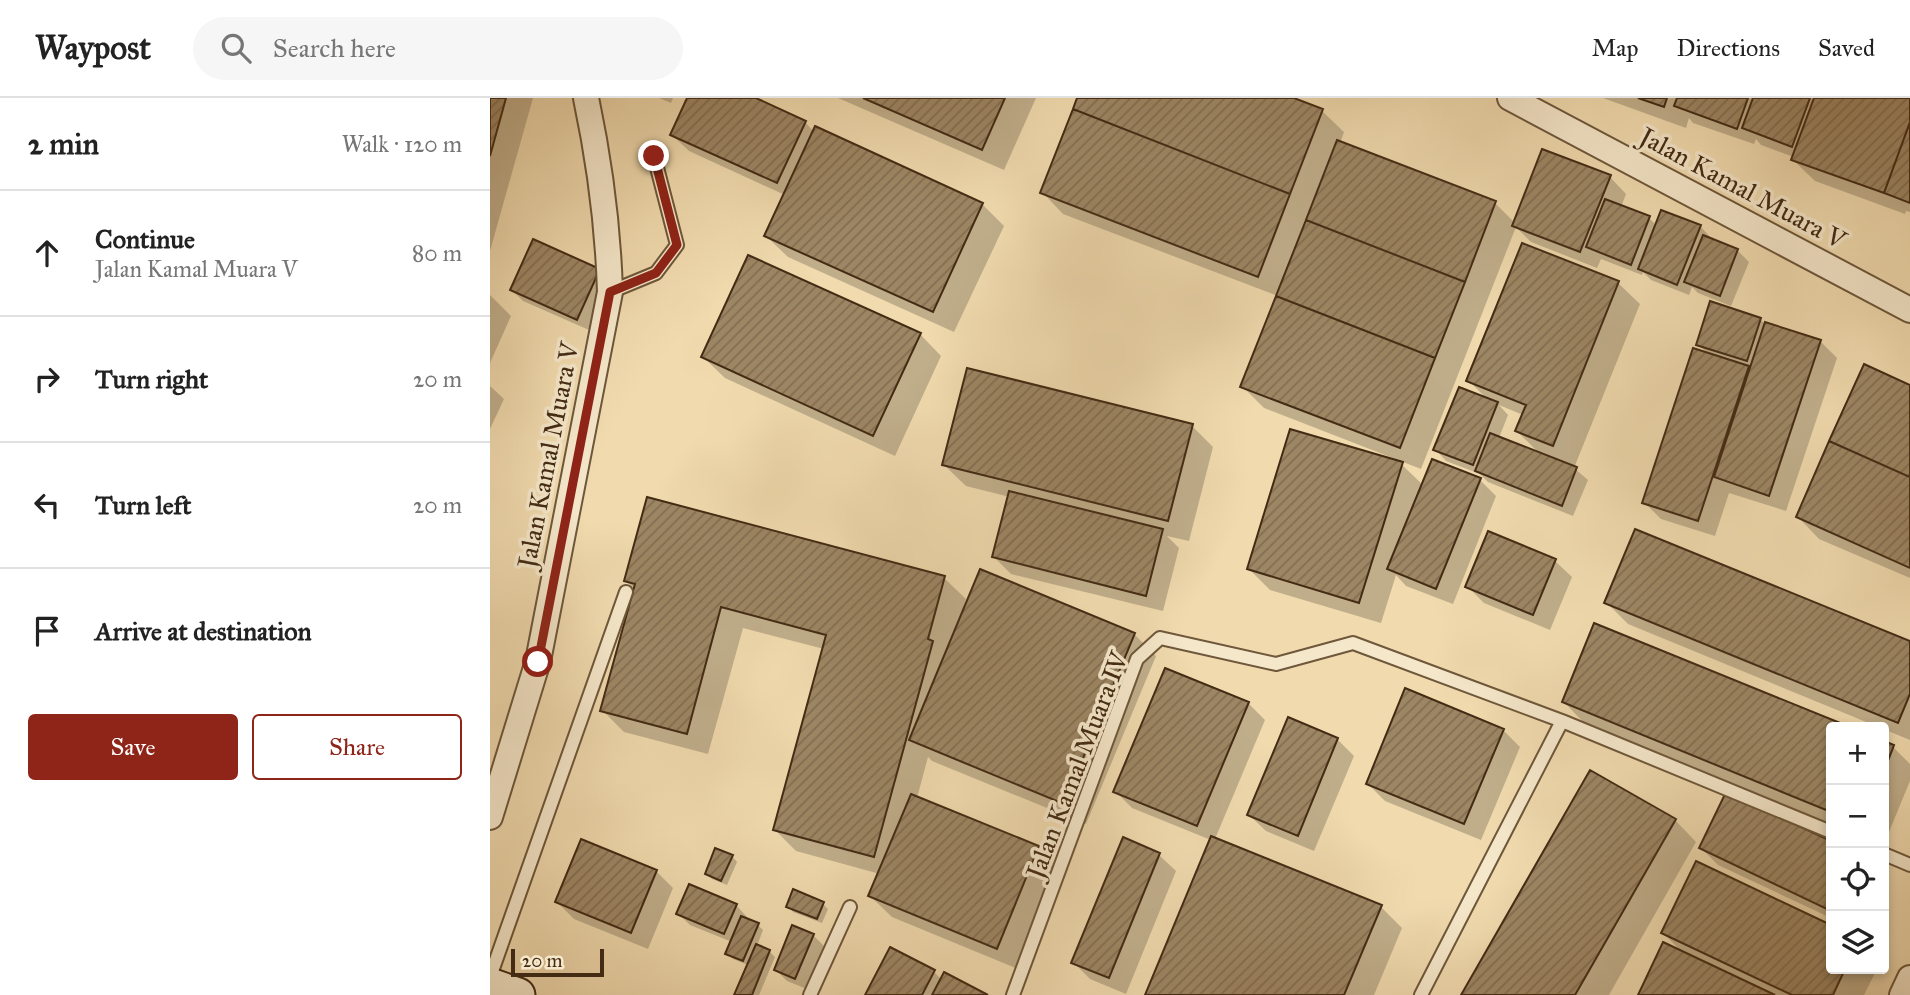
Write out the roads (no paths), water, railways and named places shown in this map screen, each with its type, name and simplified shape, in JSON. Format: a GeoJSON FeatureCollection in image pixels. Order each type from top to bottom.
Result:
{"type":"FeatureCollection","features":[{"type":"Feature","properties":{"kind":"main road"},"geometry":{"type":"LineString","coordinates":[[490,985],[518,995]]}},
{"type":"Feature","properties":{"kind":"street","name":"Jalan Kamal Muara V"},"geometry":{"type":"LineString","coordinates":[[490,817],[538,662],[610,292],[608,230],[599,161],[586,98]]}},
{"type":"Feature","properties":{"kind":"street","name":"Jalan Kamal Muara V"},"geometry":{"type":"LineString","coordinates":[[1510,98],[1910,310]]}},
{"type":"Feature","properties":{"kind":"street"},"geometry":{"type":"LineString","coordinates":[[1902,995],[1910,978]]}},
{"type":"Feature","properties":{"kind":"lane"},"geometry":{"type":"LineString","coordinates":[[610,292],[656,273],[677,245],[654,156]]}},
{"type":"Feature","properties":{"kind":"lane"},"geometry":{"type":"LineString","coordinates":[[490,977],[626,592]]}},
{"type":"Feature","properties":{"kind":"lane","name":"Jalan Kamal Muara IV"},"geometry":{"type":"LineString","coordinates":[[1013,995],[1137,659],[1160,638],[1276,664],[1353,643],[1562,721]]}},
{"type":"Feature","properties":{"kind":"lane"},"geometry":{"type":"LineString","coordinates":[[1420,995],[1562,721],[1826,830]]}},
{"type":"Feature","properties":{"kind":"lane"},"geometry":{"type":"LineString","coordinates":[[1889,856],[1910,865]]}},
{"type":"Feature","properties":{"kind":"lane"},"geometry":{"type":"LineString","coordinates":[[810,995],[850,907]]}}]}
